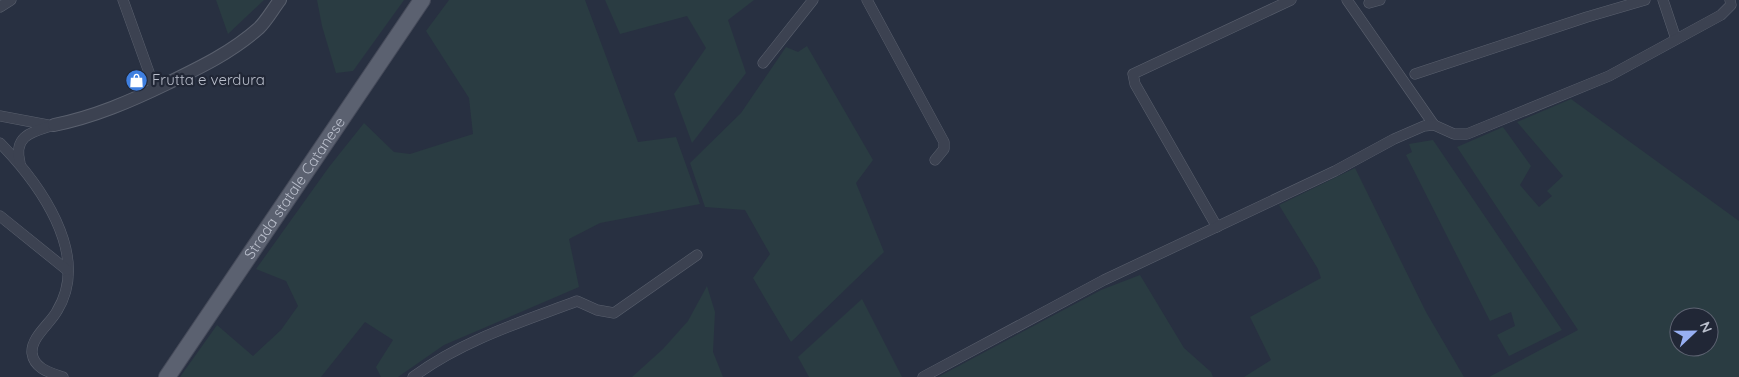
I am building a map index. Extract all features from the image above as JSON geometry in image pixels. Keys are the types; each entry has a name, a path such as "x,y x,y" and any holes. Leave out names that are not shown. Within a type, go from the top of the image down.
{"main road":[{"name":"Strada statale Catanese","path":"167,377 422,0"}],"street":[{"path":"0,7 12,0"},
{"path":"122,0 155,89"},
{"path":"0,142 8,143 23,139 32,132 97,115 155,89 232,50 261,26 280,0"},
{"path":"763,63 813,0"},
{"path":"867,0 944,142 944,149 935,160"},
{"path":"1217,227 1135,84 1133,74 1291,0"},
{"path":"1347,0 1434,125"},
{"path":"1369,3 1380,0"},
{"path":"1415,74 1645,0"},
{"path":"1662,0 1676,39"},
{"path":"923,377 1104,280 1336,171 1394,139 1424,126 1434,125 1454,134 1467,134 1609,76 1721,15 1731,5 1730,0"},
{"path":"0,116 22,122 54,125"},
{"path":"20,164 17,153 25,130 22,122"},
{"path":"0,142 20,164 50,207 58,224 67,270 61,303 37,339 32,353 35,363 43,370 63,377"},
{"path":"0,216 67,270"},
{"path":"412,377 473,342 519,321 577,302 597,310 614,313 697,255"}],"shaded area":[{"path":"216,0 264,0 228,34"},
{"path":"317,0 404,0 353,71 336,73 322,26"},
{"path":"449,0 585,0 638,142 676,137 700,204 600,223 569,239 579,287 444,345 398,377 381,377 376,367 393,340 365,322 321,377 180,377 217,325 253,356 281,330 298,306 286,281 256,269 329,167 364,123 394,152 410,154 473,134 469,98 426,31"},
{"path":"605,0 754,0 728,20 746,73 692,143 674,94 706,48 687,16 620,34"},
{"path":"807,46 873,160 856,183 884,252 791,342 753,278 770,254 745,210 705,207 690,163 741,113 786,47 798,52"},
{"path":"1571,99 1739,221 1739,377 1489,377 1578,330 1457,147 1503,127 1531,166 1520,185 1539,207 1552,196 1547,191 1563,176 1517,122"},
{"path":"1433,140 1562,330 1509,356 1497,335 1515,326 1511,312 1490,321 1406,155 1412,152 1409,144"},
{"path":"1355,168 1426,312 1464,377 1244,377 1271,360 1250,317 1321,278 1318,269 1279,205"},
{"path":"1140,275 1184,348 1211,372 1213,377 938,377 1101,290"},
{"path":"707,286 715,312 713,352 723,377 632,377 663,349 688,321"},
{"path":"862,299 902,377 809,377 798,357"}],"place":[{"name":"Frutta e verdura","path":"136,80"}]}
